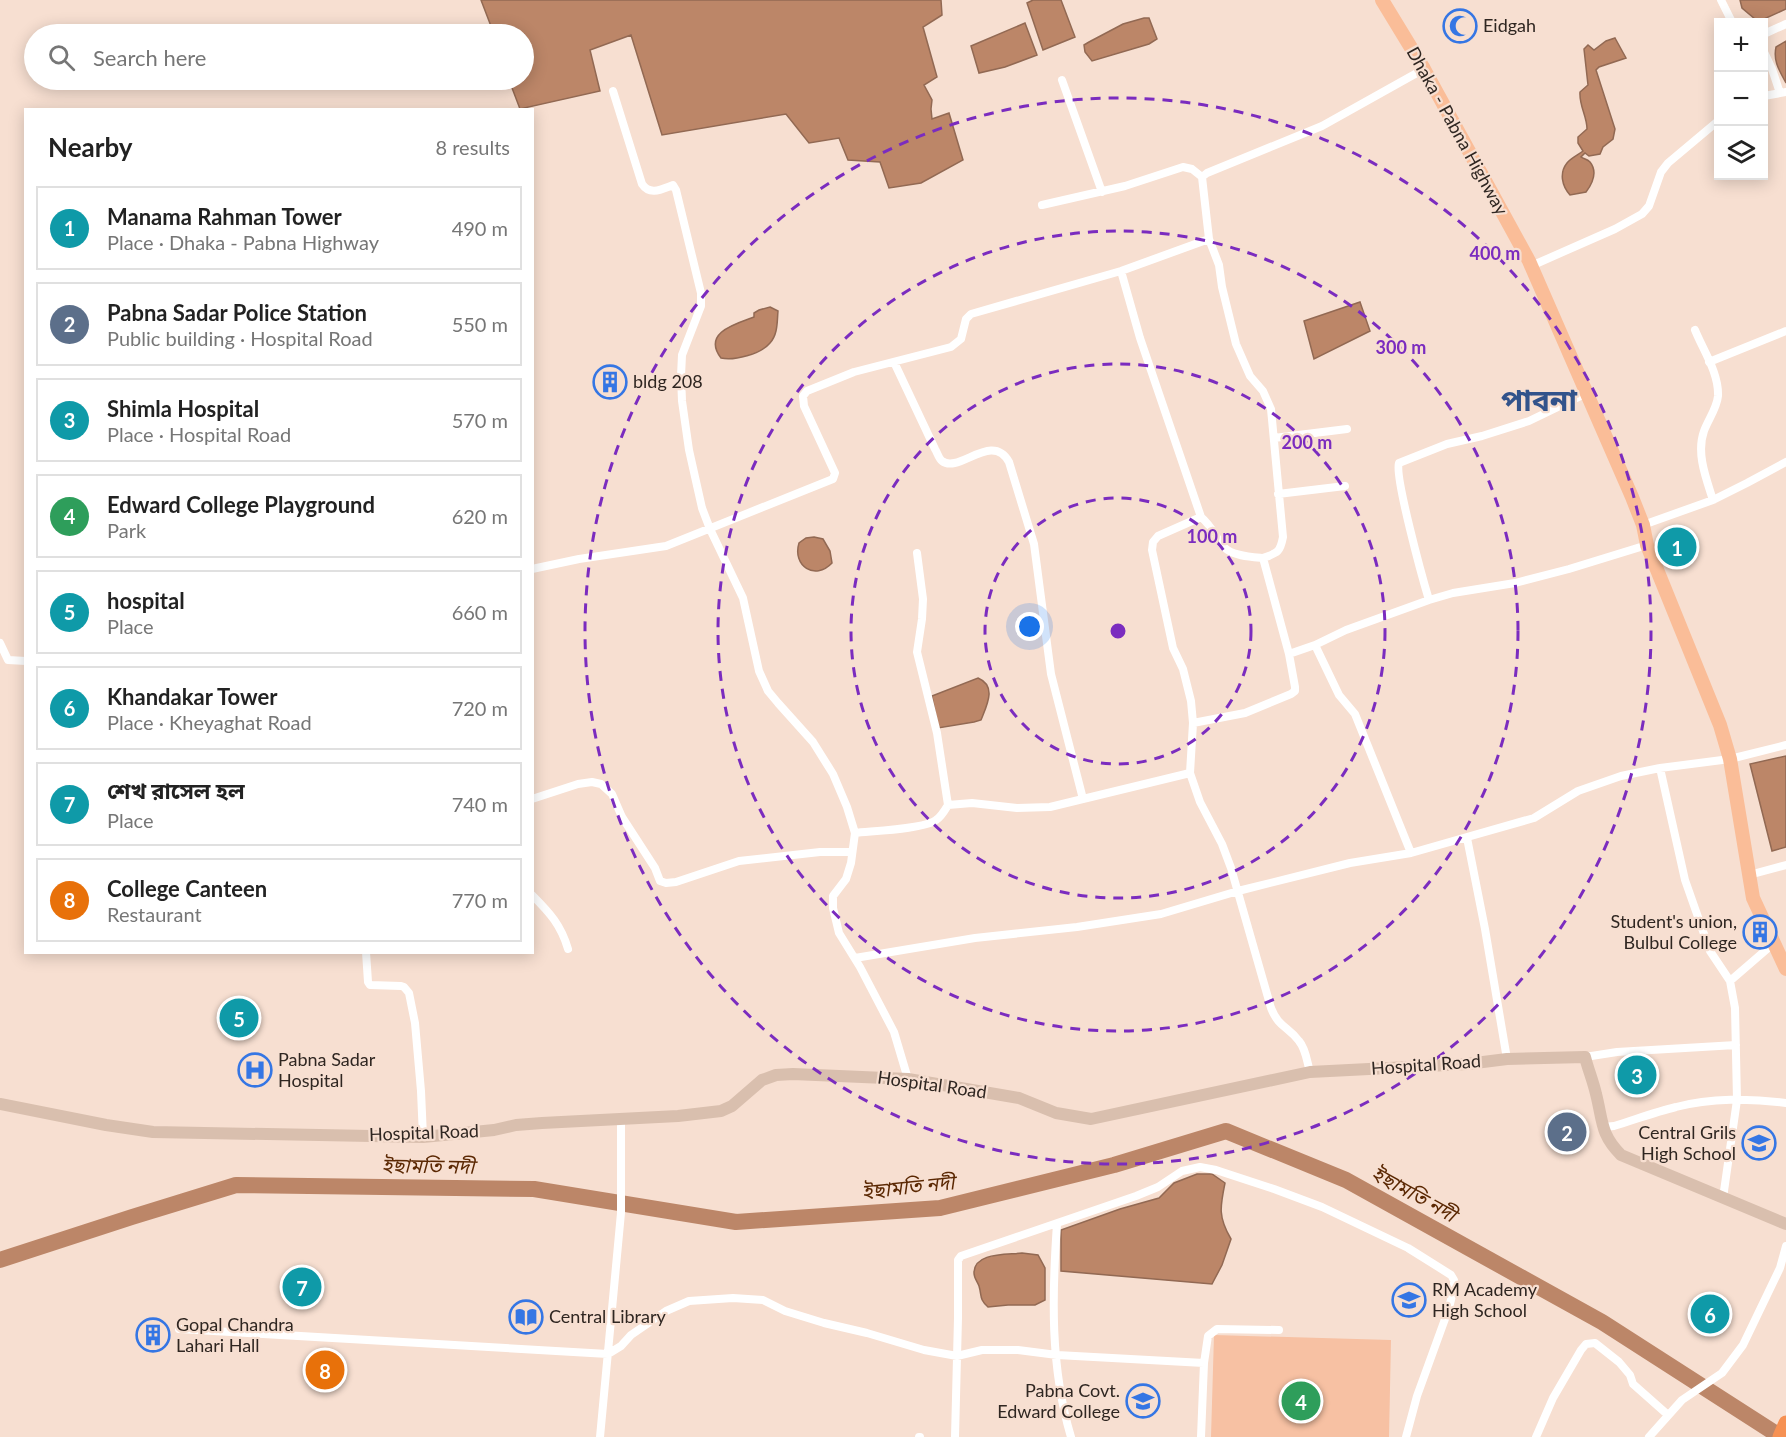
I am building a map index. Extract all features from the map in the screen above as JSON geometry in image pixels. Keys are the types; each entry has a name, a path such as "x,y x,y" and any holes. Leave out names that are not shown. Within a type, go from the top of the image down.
{"highway":[{"path":"1780,1437 1786,1423"}],"main road":[{"name":"Dhaka - Pabna Highway","path":"1383,0 1424,69 1530,266 1643,525 1647,545 1720,725 1730,759 1753,898 1786,969"},
{"name":"Hospital Road","path":"0,1104 153,1132 423,1137 495,1130 516,1125 721,1111 737,1102 762,1080 776,1075 815,1075 908,1079 1019,1098 1056,1113 1091,1119 1310,1072 1467,1064 1507,1059 1585,1057"},
{"path":"1585,1057 1596,1091 1603,1127 1609,1143 1621,1155 1786,1224"}],"street":[{"path":"1721,0 1730,18"},
{"path":"1768,32 1786,24"},
{"path":"1768,60 1783,92 1768,95"},
{"path":"1202,177 1322,126 1424,69"},
{"path":"1062,80 1102,192"},
{"path":"613,91 642,184 646,190 652,191 673,185 676,190 701,293 701,306 682,355 681,376 685,426 702,508 744,598 759,670 768,690 813,742 833,774 847,807 855,832 846,879 833,896 832,908 839,933 855,958 894,1032 908,1079"},
{"path":"1530,266 1615,229 1642,214 1649,206 1661,172 1668,163 1714,125"},
{"path":"1042,206 1102,192 1183,167 1192,169 1202,177 1209,239 1219,265 1236,344 1250,376 1267,398 1270,409 1283,537 1281,547 1277,552 1263,558 1232,552 1225,548 1209,523 1201,517 1140,338 1121,271"},
{"path":"534,569 579,559 666,546 833,479 835,473 804,406 804,394 854,372 958,344 962,339 966,319 971,314 1121,271 1209,239"},
{"path":"1695,330 1715,375 1718,396 1701,447 1703,464 1713,500"},
{"path":"1709,362 1786,331"},
{"path":"894,362 943,462 956,462 990,450 1000,452 1009,462 1034,544 1051,674 1083,799"},
{"path":"1429,600 1402,490 1397,466 1399,463 1448,444 1529,421 1587,393"},
{"path":"1274,438 1347,429"},
{"path":"1643,525 1713,500 1786,462"},
{"path":"1278,494 1345,486"},
{"path":"1201,517 1158,536 1153,542 1152,550 1173,648 1183,669 1191,701 1193,723 1190,773 1200,802 1222,844 1238,891 1271,1008 1279,1024 1294,1035 1303,1046 1310,1072"},
{"path":"1289,654 1346,630 1429,600 1452,593 1515,583 1647,545"},
{"path":"855,832 909,828 933,822 948,805 937,734 917,652 923,600 917,553"},
{"path":"1193,723 1245,712 1295,691 1289,654 1263,558"},
{"path":"0,643 8,660 24,661"},
{"path":"1315,645 1339,695 1355,714 1411,853"},
{"path":"855,958 975,938 1077,927 1161,914 1238,891 1350,863 1411,853 1534,818 1578,791 1621,776 1660,768 1730,759 1786,745"},
{"path":"1660,768 1685,880 1710,951 1730,981 1735,1008 1737,1100 1723,1198"},
{"path":"948,805 972,803 1017,808 1050,807 1190,773"},
{"path":"534,798 578,784 592,782 601,784 612,794 622,817 655,868 660,881 666,883 676,882 739,861 820,852 852,852"},
{"path":"1467,838 1507,1059"},
{"path":"1749,875 1786,865"},
{"path":"534,897 560,927 568,949"},
{"path":"1730,981 1774,944"},
{"path":"366,954 370,985 401,986 409,993 415,1023 423,1137"},
{"path":"1585,1057 1617,1052 1736,1045"},
{"path":"1603,1127 1614,1126 1676,1106 1737,1100 1786,1103"},
{"path":"600,1437 621,1213 621,1119"},
{"path":"955,1437 958,1260 961,1256 1136,1196 1182,1171 1200,1167 1252,1181 1305,1200 1408,1248 1451,1275 1454,1287 1449,1308 1417,1396 1406,1437"},
{"path":"1057,1224 1053,1327 1058,1383 1071,1437"},
{"path":"1648,1437 1682,1400 1722,1373 1743,1345 1780,1268 1786,1246"},
{"path":"179,1329 608,1354 666,1311 689,1301 733,1298 763,1300 785,1311 824,1323 924,1350 957,1356 982,1350 1018,1350 1056,1355 1204,1363"},
{"path":"1201,1437 1204,1363 1208,1336 1217,1329 1280,1329"},
{"path":"1536,1437 1553,1398 1586,1344 1595,1343 1618,1362 1630,1375 1633,1384 1668,1415"}],"shaded area":[{"path":"481,0 941,0 942,15 923,27 937,77 924,85 932,100 932,119 949,113 963,160 921,183 889,188 880,162 848,160 839,138 809,143 786,114 662,135 631,35 590,50 600,91 520,108 513,90 534,90 534,24 490,24"},
{"path":"1033,0 1061,0 1075,37 1043,50 1027,3"},
{"path":"1740,0 1786,0 1786,9 1766,18 1754,18 1742,8"},
{"path":"1149,18 1157,39 1149,44 1092,61 1085,52 1084,45 1089,42 1123,24"},
{"path":"1025,23 1037,55 1005,67 979,73 971,46"},
{"path":"1615,38 1626,58 1596,70 1615,129 1613,139 1603,147 1600,154 1589,156 1585,153 1581,157 1589,161 1592,166 1593,178 1586,192 1570,195 1563,184 1563,171 1569,161 1583,151 1578,143 1578,137 1587,129 1580,97 1580,92 1588,85 1584,49 1588,45 1594,50 1606,41"},
{"path":"1786,41 1786,83 1777,65 1775,52 1776,47"},
{"path":"1360,302 1370,331 1314,359 1304,321"},
{"path":"770,307 778,311 776,332 770,343 747,356 721,358 715,342 718,336 730,326 754,317 754,313"},
{"path":"806,538 823,539 830,551 832,563 819,571 806,568 799,558 799,543"},
{"path":"978,678 984,681 989,691 988,702 981,720 938,728 932,696"},
{"path":"1786,756 1786,847 1772,851 1750,764"},
{"path":"1197,1174 1212,1174 1225,1183 1221,1212 1231,1239 1222,1265 1212,1284 1061,1271 1061,1230 1159,1198 1174,1183"},
{"path":"1022,1253 1038,1255 1045,1268 1045,1300 1035,1305 988,1307 982,1299 974,1273 975,1266 979,1261 992,1256"},
{"path":"1214,1335 1391,1340 1389,1437 1211,1437"}],"waterway":[{"name":"ইছামতি নদী","path":"0,1260 236,1185 534,1189 736,1222 940,1208 1114,1165 1226,1131 1346,1180 1602,1322 1781,1437"}],"place":[{"name":"Eidgah","path":"1460,26"},
{"name":"bldg 208","path":"610,382"},
{"name":"Manama Rahman Tower","path":"1677,547"},
{"name":"Student's union, Bulbul College","path":"1760,932"},
{"name":"hospital","path":"239,1018"},
{"name":"Pabna Sadar Hospital","path":"255,1070"},
{"name":"Shimla Hospital","path":"1637,1075"},
{"name":"Pabna Sadar Police Station","path":"1567,1132"},
{"name":"Central Grils High School","path":"1759,1143"},
{"name":"শেখ রাসেল হল","path":"302,1287"},
{"name":"RM Academy High School","path":"1409,1300"},
{"name":"Khandakar Tower","path":"1710,1314"},
{"name":"Central Library","path":"526,1317"},
{"name":"Gopal Chandra Lahari Hall","path":"153,1335"},
{"name":"College Canteen","path":"325,1370"},
{"name":"Pabna Covt. Edward College","path":"1143,1401"},
{"name":"Edward College Playground","path":"1301,1401"}],"district":[{"name":"পাবনা","path":"1539,401"}]}
